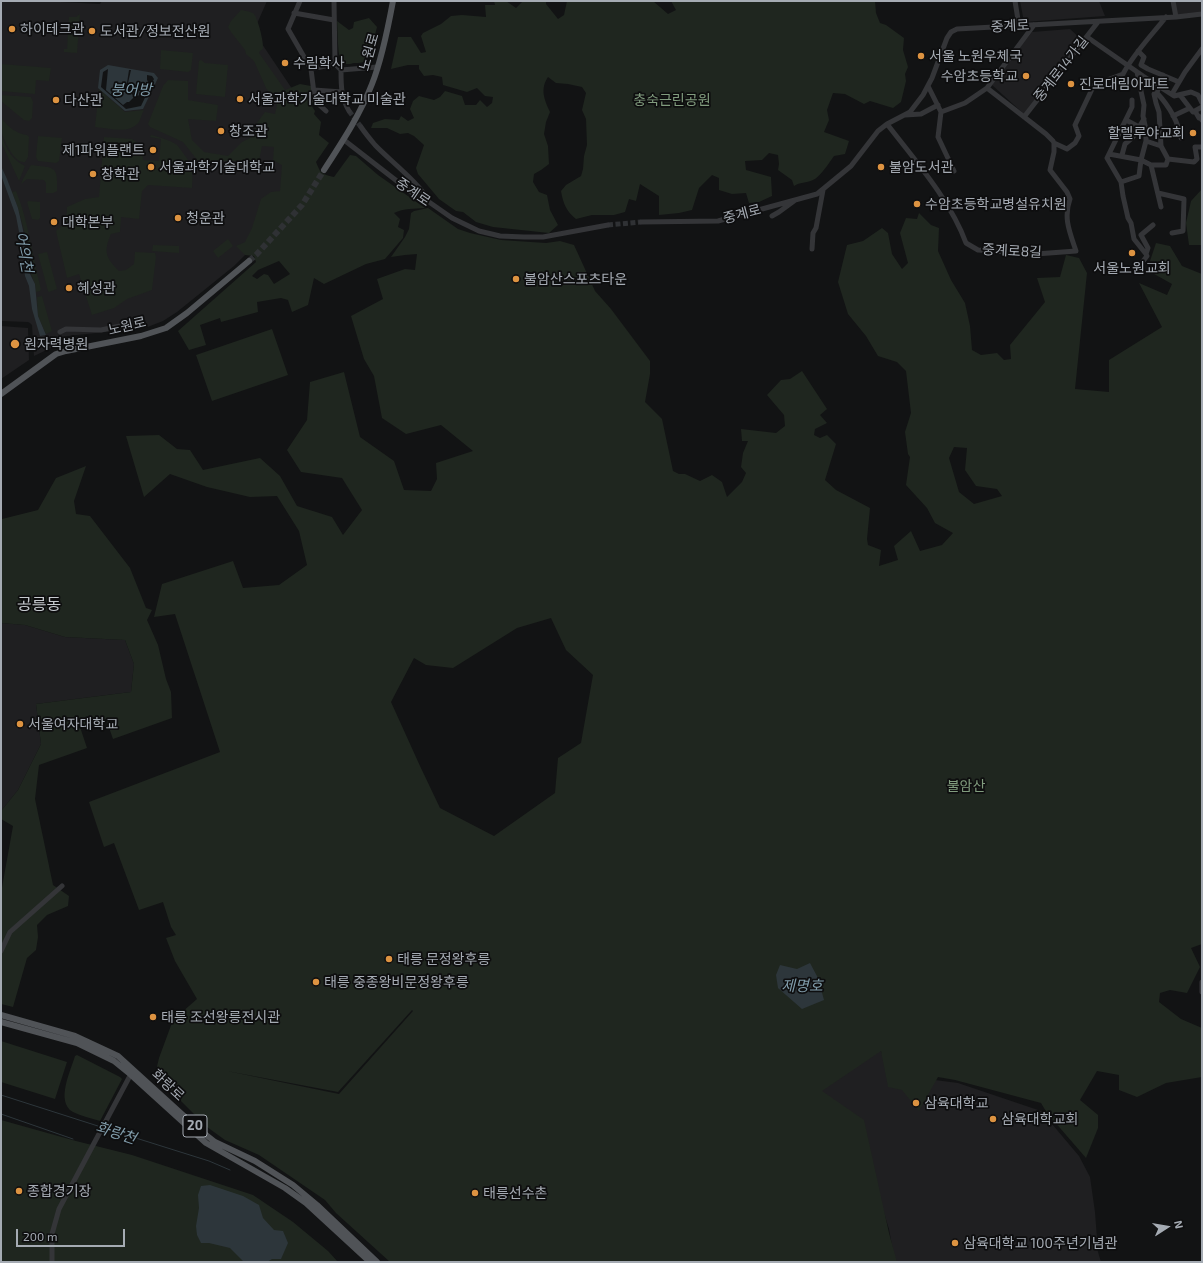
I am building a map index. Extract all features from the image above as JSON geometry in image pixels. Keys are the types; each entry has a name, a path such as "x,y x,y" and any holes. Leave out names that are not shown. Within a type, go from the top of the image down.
{"main road":[{"name":"노원로","path":"324,170 357,118 372,83 387,33 393,1"},
{"name":"노원로","path":"1,394 56,354 141,336 166,328 177,322 249,261"},
{"name":"화랑로","path":"1,1015 74,1036 118,1056 132,1072 206,1143 259,1172 306,1203 370,1262"},
{"name":"화랑로","path":"1,1022 76,1043 114,1061 132,1072 215,1142 254,1161 293,1185 317,1205 377,1262"}],"street":[{"path":"300,1 288,29 311,69 315,101 326,111"},
{"path":"334,1 335,64 341,70 342,92 349,111"},
{"path":"1015,1 1020,26"},
{"path":"1173,1 1176,17"},
{"path":"294,13 334,20"},
{"name":"중계로","path":"641,222 718,221 817,194 851,166 878,131 887,124 910,112 928,86 951,32 957,29 1098,22 1202,14"},
{"path":"987,88 1048,135 1054,143 1067,149 1075,143 1079,136 1075,124 1094,85 1124,74 1138,51 1166,17"},
{"name":"중계로14가길","path":"1024,117 1098,22"},
{"path":"941,112 965,103 987,88 1034,25"},
{"path":"1087,37 1136,72 1173,95 1191,92 1198,95 1202,103"},
{"path":"1166,102 1173,95 1179,82 1202,49"},
{"path":"1138,51 1144,57 1141,65 1179,82"},
{"path":"311,69 335,64"},
{"path":"341,70 377,67"},
{"path":"1121,182 1139,176 1146,141 1144,105 1136,72"},
{"path":"1109,154 1141,160 1151,165 1166,165 1168,159 1161,146 1159,112 1154,94 1163,75"},
{"path":"928,86 941,112 938,137 954,171"},
{"path":"1158,86 1157,93 1166,102 1176,119 1181,138"},
{"path":"314,90 342,92"},
{"path":"1180,95 1202,120"},
{"path":"1132,100 1132,107 1107,158 1121,182 1134,239 1146,254"},
{"name":"중계로","path":"905,115 921,114 938,105"},
{"path":"1173,116 1202,107"},
{"path":"1122,156 1125,144 1133,138 1144,119"},
{"path":"1126,120 1139,127"},
{"name":"중계로8길","path":"887,124 942,197 961,230 966,243 978,250 1036,254 1076,251 1067,222 1067,207 1070,199 1067,192 1050,170 1054,152 1054,143"},
{"path":"361,127 374,144 418,187 429,202"},
{"name":"중계로","path":"344,140 402,186 452,218 479,231 500,236 543,237 608,225"},
{"path":"1146,141 1161,146"},
{"path":"1168,159 1194,162 1197,159 1195,147 1202,147"},
{"path":"1151,165 1161,207"},
{"path":"812,249 813,233 816,228 823,190"},
{"path":"1158,193 1184,199 1183,231 1172,233"},
{"path":"772,216 794,200"},
{"path":"1137,269 1147,256 1146,254 1148,248 1141,235 1153,225"},
{"path":"60,332 66,328 101,330 120,326"},
{"path":"1,951 10,932 62,886"},
{"path":"1202,982 1202,992"},
{"path":"52,1262 52,1234 59,1209 132,1072"}],"shaded area":[{"name":"서울과학기술대학교","path":"1,1 41,1 100,4 102,1 267,1 256,26 262,44 305,108 308,132 259,241 234,266 177,312 163,321 145,328 67,336 61,338 55,346 34,356 32,325 28,322 1,321"},
{"path":"1020,1 1099,1 1105,16 1024,22"},
{"path":"1175,1 1202,1 1202,13 1177,16"},
{"name":"수암초등학교","path":"1070,29 1083,41 1024,114 992,85 1032,32"},
{"name":"원자력병원","path":"1,326 28,328 29,360 1,379"},
{"name":"서울여자대학교","path":"1,623 25,625 65,637 125,640 134,664 131,692 36,704 41,744 18,790 1,811"},
{"name":"삼육대학교","path":"818,954 896,1075 958,1083 1041,1111 1079,1156 1090,1177 1095,1212 1098,1252 1101,1262 895,1262 889,1229 870,1169 754,1035 769,962"}],"green space":[{"name":"충숙근린공원","path":"494,1 506,1 516,8 523,1 546,1 546,4 558,19 564,15 567,1 653,1 668,14 676,10 671,1 875,1 876,13 880,23 886,25 904,38 903,50 908,67 905,74 906,81 901,102 893,108 870,101 864,104 845,94 833,93 827,110 829,120 824,132 849,141 845,154 834,156 821,173 813,180 794,186 792,180 778,170 778,155 769,153 762,160 745,161 746,170 771,177 772,196 759,202 749,203 746,193 732,194 719,190 719,178 712,175 699,188 692,210 659,215 659,196 640,184 636,201 629,199 625,212 614,215 592,215 576,219 566,206 561,191 566,185 581,176 583,169 587,145 586,119 582,110 586,93 582,87 556,83 548,77 544,86 544,94 550,112 546,122 544,134 548,146 549,164 534,174 533,182 539,192 547,195 550,210 558,225 549,233 493,227 476,222 463,212 456,211 439,199 418,174 416,168 424,145 414,136 408,133 400,134 387,128 371,128 373,123 385,119 399,120 401,116 408,121 414,118 410,109 413,101 419,96 434,100 440,97 445,91 462,96 465,105 476,105 480,100 487,107 492,103 493,97 485,96 477,88 467,92 443,85 442,77 433,75 424,76 419,69 419,65 408,65 391,69 398,37 411,37 421,53 426,52 421,36 423,33 441,24 451,16 462,15 486,17 485,5 495,5"},
{"path":"241,10 254,14 259,25 263,41 263,49 259,53 285,90 300,84 311,86 313,103 311,105 315,111 314,114 321,122 319,135 329,143 316,162 322,173 334,177 350,155 356,156 378,175 425,208 405,209 394,213 400,219 398,227 404,230 403,238 385,259 366,264 324,284 314,278 308,305 292,312 288,300 281,298 257,302 258,312 221,322 220,318 200,325 206,345 189,350 178,331 256,262 254,256 245,255 236,246 245,242 252,228 261,199 271,192 280,191 282,165 273,160 274,147 262,146 259,161 198,161 183,142 150,127 148,124 163,86 168,80 188,81 188,100 218,105 216,121 188,119 192,140 204,152 228,156 242,142 252,137 256,124 265,112 275,114 277,105 266,88 254,61 246,54 245,50 228,27 231,21","holes":["279,261 290,274 274,284 268,275 264,274 257,279 252,276 258,270"]},
{"path":"80,14 77,53 64,52 64,49 67,49 69,17 76,17"},
{"path":"369,18 377,27 369,58 360,63 343,63 339,55 337,21 349,30 353,28 354,22"},
{"path":"161,50 193,53 191,70 188,72 160,69"},
{"path":"201,60 205,63 228,65 225,97 196,94 199,61"},
{"path":"1,64 51,68 49,81 36,80 35,94 1,91"},
{"path":"99,89 125,112 144,110 139,122 135,126 124,130 95,127"},
{"path":"1,95 31,97 33,102 32,118 29,121 24,120 1,101"},
{"path":"1,118 12,129 29,137 28,157 25,162 21,162 17,159 7,145 1,131"},
{"path":"1,134 10,153 16,160 25,166 19,181 1,142"},
{"path":"151,135 177,145 191,165 192,188 148,185 142,191 139,219 121,217 120,232 111,234 107,246 107,254 111,262 119,271 126,270 134,264 135,252 155,253 156,257 152,290 127,299 114,308 92,315 79,274 67,278 56,231 66,222 67,207 85,199 99,197 104,137 132,139 141,145 143,160 159,161 161,139 150,137"},
{"path":"38,136 62,138 59,161 56,163 38,161 36,157"},
{"path":"31,165 50,168 56,172 57,191 53,193 46,193 46,183 44,180 27,179 21,184"},
{"path":"1202,189 1202,245 1189,245 1186,223 1191,201"},
{"path":"16,191 24,215 41,289 40,291 36,292 26,254 24,230 12,192"},
{"path":"27,202 40,202 40,218 38,220 32,219"},
{"name":"불암산","path":"428,208 458,229 501,240 546,243 560,241 574,245 595,291 611,309 650,361 650,374 645,402 662,419 673,471 679,474 685,474 700,481 712,475 722,482 727,497 742,482 746,473 741,467 743,453 748,441 742,441 741,429 776,433 785,426 784,415 767,395 781,380 790,379 802,371 827,409 820,415 827,423 815,429 814,435 820,438 827,435 836,444 825,480 836,490 870,508 867,539 868,545 881,550 879,566 898,560 894,546 911,531 920,551 942,545 953,533 935,523 927,508 906,485 910,457 908,454 905,432 911,413 906,371 897,362 878,356 866,336 848,314 838,282 847,245 863,241 882,228 888,233 892,254 902,269 908,263 900,233 906,218 917,219 919,213 931,225 939,228 938,251 951,280 965,303 970,326 972,350 981,355 997,353 1004,360 1011,359 1010,345 1045,302 1037,278 1060,277 1066,255 1079,258 1087,273 1075,389 1109,392 1109,360 1162,327 1139,283 1167,295 1172,284 1147,270 1156,243 1170,246 1182,266 1202,274 1202,944 1191,948 1200,967 1187,993 1170,990 1160,993 1159,1002 1181,1019 1202,1028 1202,1077 1166,1083 1137,1097 1119,1090 1119,1075 1097,1071 1080,1100 1098,1115 1098,1128 1086,1158 1047,1113 1041,1103 955,1080 938,1077 919,1111 902,1090 888,1087 881,1051 822,1091 864,1120 889,1233 897,1262 390,1262 336,1213 325,1200 259,1155 225,1140 207,1127 155,1075 159,1058 173,1020 197,999 175,961 166,938 176,935 171,927 163,902 139,910 114,843 104,847 89,802 220,752 175,614 154,617 162,584 233,561 243,588 279,585 307,565 299,531 277,496 250,497 207,487 170,474 144,497 126,436 159,435 177,449 190,450 203,470 260,458 280,476 297,506 332,517 343,535 362,510 342,478 301,472 287,450 307,420 310,382 344,372 360,437 394,461 404,490 431,491 437,479 436,463 473,451 441,425 406,434 382,418 374,376 364,359 351,316 383,299 377,279 405,269 415,270 417,254 391,257 409,229 411,213","holes":["954,447 967,448 965,470 976,486 997,489 1002,496 974,504 959,492 949,458","551,618 566,650 593,675 581,743 558,758 555,793 494,836 440,808 391,702 414,658 426,665 453,668 517,628","412,1010 413,1011 339,1094 227,1071 338,1092"]},
{"path":"228,239 233,246 218,258 213,251"},
{"path":"153,245 179,246 179,253 152,251"},
{"path":"47,252 57,289 49,292 38,254"},
{"path":"42,296 52,331 46,334 38,316 37,297"},
{"path":"272,329 288,375 212,401 196,355"},
{"path":"86,466 74,501 76,514 90,516 130,568 146,608 152,610 147,620 158,645 166,679 171,692 172,718 113,739 106,719 80,727 87,748 39,765 35,799 53,885 69,896 68,906 47,915 37,925 38,937 36,950 27,958 13,1007 1,1004 1,893 13,826 1,819 1,811 18,790 41,744 36,704 131,692 134,664 125,640 65,637 25,625 1,623 1,516 2,519 38,510 56,478"},
{"path":"1,1041 67,1062 55,1099 1,1082"},
{"path":"77,1055 122,1079 100,1121 73,1112 65,1101 68,1077 75,1056"},
{"path":"1,1120 132,1155 253,1195 293,1222 328,1251 338,1262 1,1262"}],"water":[{"name":"붕어방","path":"108,65 154,73 158,78 143,109 125,111 98,88 100,70"},
{"name":"어의천","path":"1,166 18,208 30,274 35,284 38,316 46,335 40,336 32,309 29,286 25,276 16,216 1,175"},
{"name":"제명호","path":"810,963 818,978 824,1000 802,1009 778,988 776,975 780,965 797,969"},
{"path":"210,1185 243,1196 259,1205 263,1218 274,1230 283,1231 288,1243 281,1259 272,1259 267,1262 244,1262 230,1248 209,1243 201,1243 197,1235 196,1226 199,1208 198,1195 201,1186"}],"pier":[{"path":"108,69 106,90 114,97 124,90 124,85 127,83 129,70 131,70 128,83 132,87 130,90 136,96 145,94 149,83 147,80 147,75 152,76 154,79 141,106 126,109 101,87 103,72","holes":["125,90 129,90 134,97 123,105 115,98"]}],"waterway":[{"name":"화랑천","path":"1,1095 101,1127"},
{"path":"1,1114 73,1139"},
{"name":"화랑천","path":"104,1128 209,1161 230,1170"}],"tunnel":[{"path":"349,111 361,127"},
{"path":"249,261 302,205 324,170"},
{"path":"608,225 641,222"}],"place":[{"name":"하이테크관","path":"12,29"},
{"name":"도서관/정보전산원","path":"92,31"},
{"name":"서울 노원우체국","path":"921,56"},
{"name":"수림학사","path":"285,63"},
{"name":"수암초등학교","path":"1026,76"},
{"name":"진로대림아파트","path":"1071,84"},
{"name":"서울과학기술대학교 미술관","path":"240,99"},
{"name":"다산관","path":"56,100"},
{"name":"창조관","path":"221,131"},
{"name":"할렐루야교회","path":"1193,133"},
{"name":"제1파워플랜트","path":"153,150"},
{"name":"서울과학기술대학교","path":"151,167"},
{"name":"불암도서관","path":"881,167"},
{"name":"창학관","path":"93,174"},
{"name":"수암초등학교병설유치원","path":"917,204"},
{"name":"청운관","path":"178,218"},
{"name":"대학본부","path":"54,222"},
{"name":"서울노원교회","path":"1132,253"},
{"name":"불암산스포츠타운","path":"516,279"},
{"name":"혜성관","path":"69,288"},
{"name":"원자력병원","path":"15,344"},
{"name":"서울여자대학교","path":"20,724"},
{"name":"태릉 문정왕후릉","path":"389,959"},
{"name":"태릉 중종왕비문정왕후릉","path":"316,982"},
{"name":"태릉 조선왕릉전시관","path":"153,1017"},
{"name":"삼육대학교","path":"916,1103"},
{"name":"삼육대학교회","path":"993,1119"},
{"name":"종합경기장","path":"19,1191"},
{"name":"태릉선수촌","path":"475,1193"},
{"name":"삼육대학교 100주년기념관","path":"955,1243"}],"district":[{"name":"공릉동","path":"39,605"}]}
